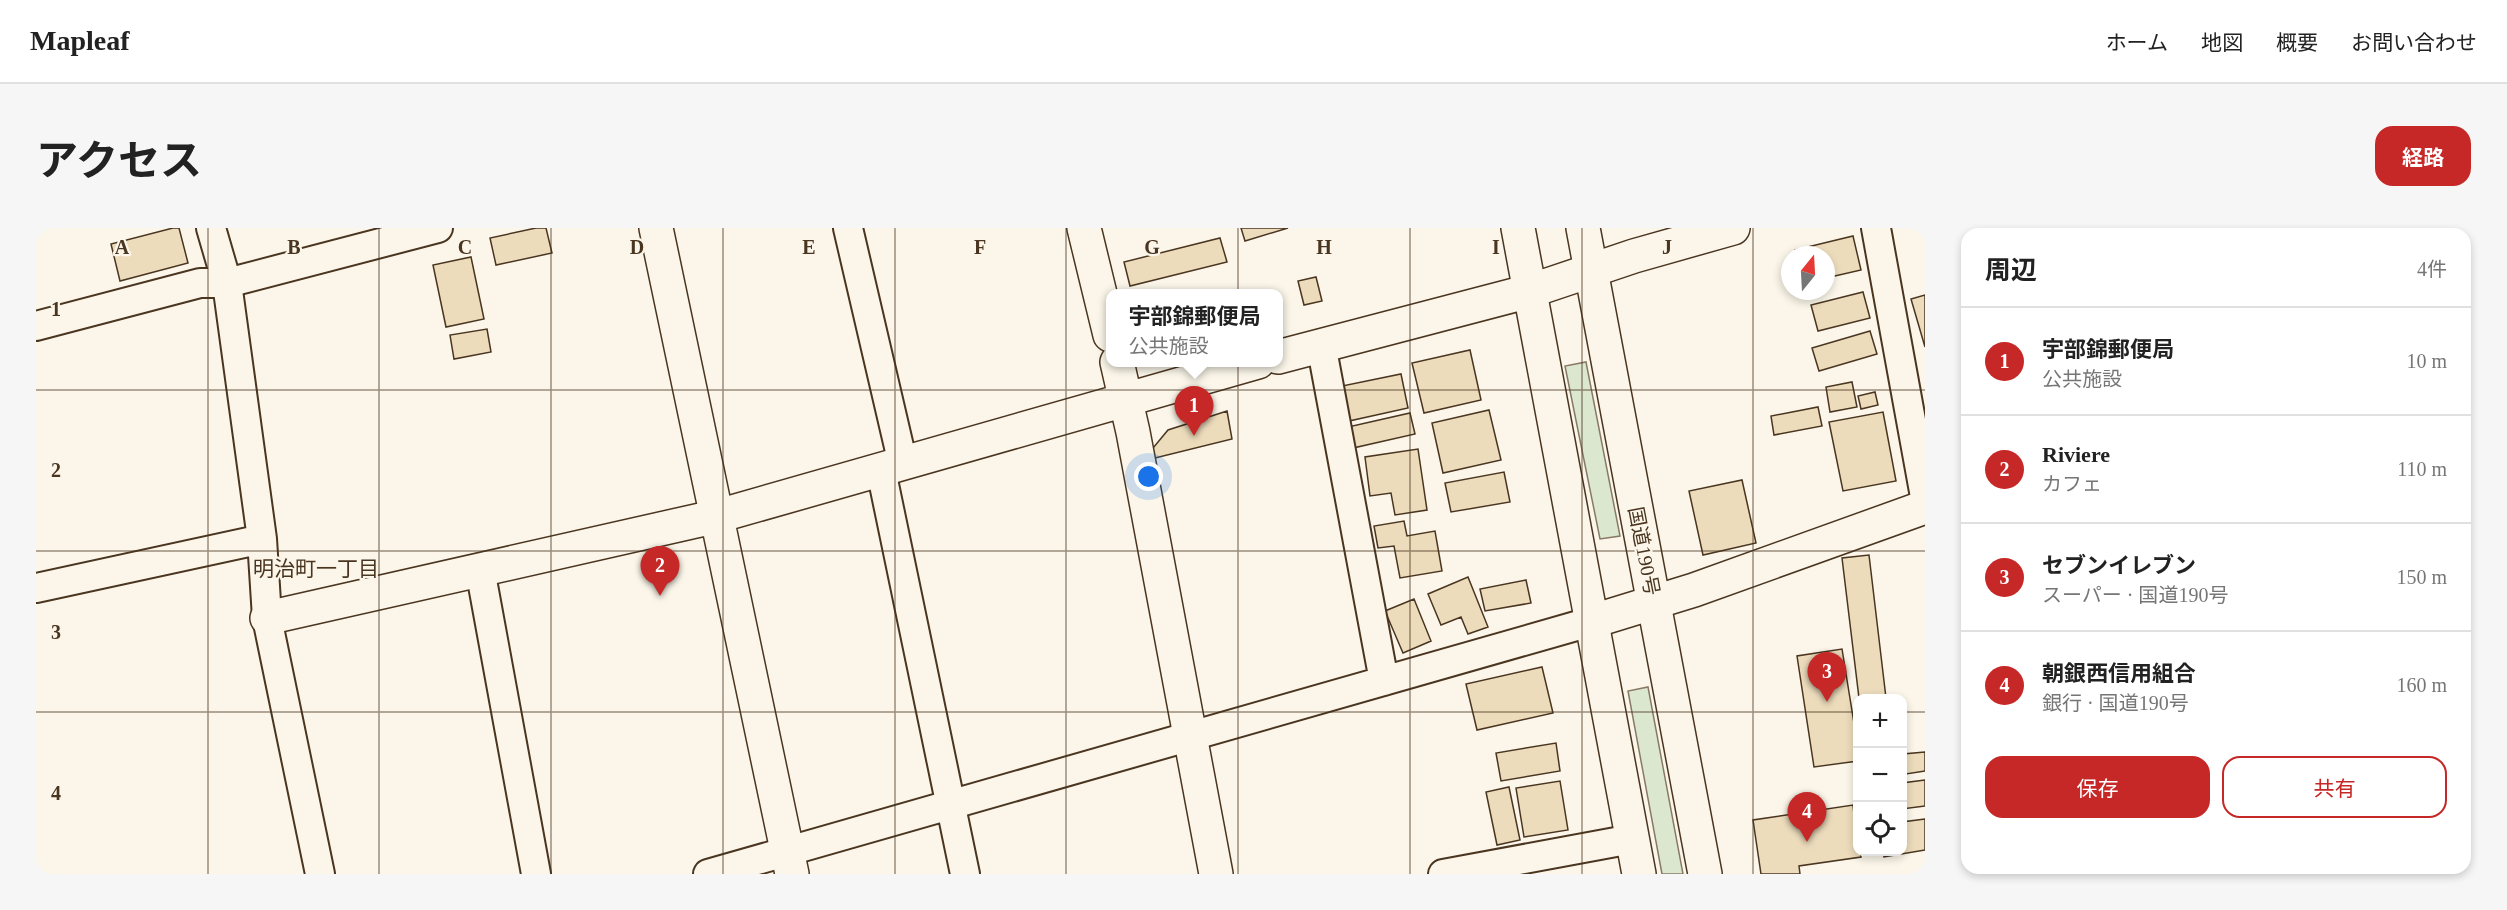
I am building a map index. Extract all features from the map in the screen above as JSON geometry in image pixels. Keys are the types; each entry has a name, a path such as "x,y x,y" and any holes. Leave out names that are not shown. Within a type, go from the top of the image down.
{"main road":[{"path":"656,228 790,863"},
{"path":"1084,228 1106,319"},
{"path":"1518,228 1639,874"},
{"name":"国道190号","path":"1583,228 1705,874"},
{"path":"1283,355 1530,291 1634,256 1733,228"},
{"path":"1118,367 1216,874"},
{"path":"267,618 718,516 1244,367"},
{"path":"1590,622 1694,590 1925,507"}],"street":[{"path":"211,228 227,283 262,539 267,618 320,874"},
{"path":"36,326 200,283 227,283 438,228"},
{"path":"848,228 965,874"},
{"path":"1876,228 1925,497"},
{"path":"1321,344 1384,681"},
{"path":"36,588 262,539"},
{"path":"480,569 536,874"},
{"path":"708,874 790,863 951,806 1189,735 1590,622"},
{"path":"1443,874 1632,839"}],"green space":[{"path":"1586,362 1620,536 1600,539 1565,366"},
{"path":"1648,687 1683,874 1662,874 1628,691"}],"building":[{"path":"179,228 188,263 120,281 111,244"},
{"path":"546,228 552,253 496,265 490,238"},
{"path":"1241,228 1288,228 1245,241"},
{"path":"1853,236 1861,270 1835,276 1835,246 1812,246"},
{"path":"1220,238 1227,262 1130,286 1124,262"},
{"path":"471,257 484,319 446,327 433,265"},
{"path":"1316,277 1322,301 1304,305 1298,281"},
{"path":"1863,292 1870,318 1818,331 1811,305"},
{"path":"1925,295 1925,347 1911,299"},
{"path":"487,329 491,352 454,359 450,335"},
{"path":"1870,331 1877,354 1819,371 1812,348"},
{"path":"1470,350 1481,400 1424,413 1412,363"},
{"path":"1401,374 1408,408 1349,421 1342,386"},
{"path":"1852,382 1857,407 1830,412 1826,387"},
{"path":"1875,392 1878,405 1861,409 1858,396"},
{"path":"1818,407 1822,426 1774,435 1771,416"},
{"path":"1489,410 1501,460 1443,473 1432,423"},
{"path":"1227,411 1232,439 1151,459 1153,448 1168,430"},
{"path":"1883,412 1896,481 1843,491 1829,422"},
{"path":"1410,413 1415,434 1353,448 1348,427"},
{"path":"1418,449 1427,510 1395,515 1391,493 1370,496 1365,457"},
{"path":"1504,472 1510,502 1451,512 1445,483"},
{"path":"1742,480 1756,543 1703,555 1689,491"},
{"path":"1404,521 1407,536 1435,531 1442,571 1400,578 1394,546 1378,548 1374,526"},
{"path":"1869,555 1886,694 1859,694 1842,558"},
{"path":"1468,577 1488,627 1468,634 1461,617 1441,625 1428,594"},
{"path":"1526,580 1531,603 1485,611 1480,589"},
{"path":"1414,599 1431,641 1403,653 1385,611"},
{"path":"1842,649 1853,717 1853,762 1814,767 1797,656"},
{"path":"1542,667 1553,713 1477,730 1466,684"},
{"path":"1556,743 1560,771 1501,781 1496,753"},
{"path":"1925,752 1925,771 1907,774 1907,754"},
{"path":"1925,780 1925,806 1907,808 1907,782"},
{"path":"1560,781 1568,830 1524,837 1516,788"},
{"path":"1509,787 1520,840 1497,845 1486,792"},
{"path":"1853,805 1853,856 1861,857 1799,866 1800,874 1761,874 1753,820"},
{"path":"1925,819 1925,850 1907,853 1907,821"}],"place":[{"name":"宇部錦郵便局","path":"1194,436"},
{"name":"Riviere","path":"660,596"},
{"name":"セブンイレブン","path":"1827,702"},
{"name":"朝銀西信用組合","path":"1807,842"}],"district":[{"name":"明治町一丁目","path":"316,569"}]}
